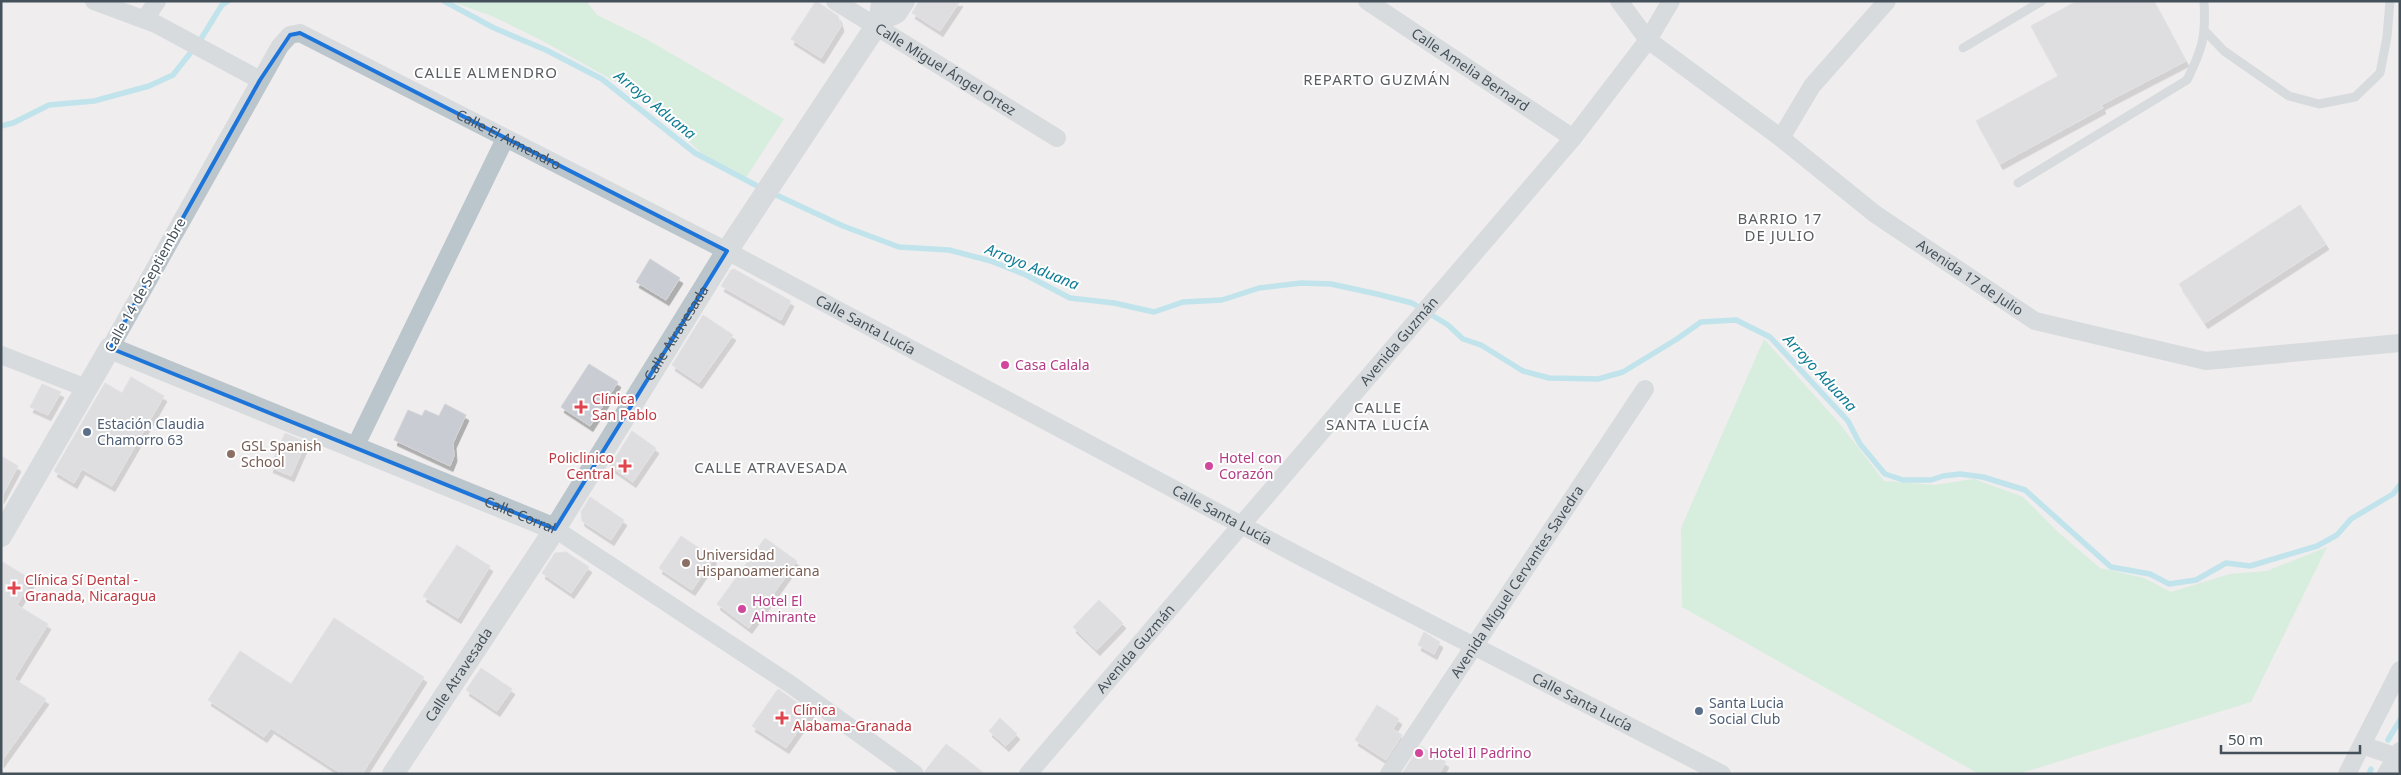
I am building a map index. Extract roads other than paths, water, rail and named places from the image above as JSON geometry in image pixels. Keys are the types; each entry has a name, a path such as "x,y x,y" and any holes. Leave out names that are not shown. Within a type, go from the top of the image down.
{"street":[{"path":"94,1 150,22 260,80"},
{"path":"150,22 157,1"},
{"name":"Calle Miguel Ángel Ortez","path":"835,1 879,16 1057,138"},
{"name":"Calle Atravesada","path":"393,774 555,529 727,252 879,16 896,13 904,1"},
{"name":"Calle Amelia Bernard","path":"1368,1 1572,138"},
{"name":"Avenida 17 de Julio","path":"1618,1 1648,40 1781,138 1875,214 2035,321 2206,361 2400,343"},
{"name":"Avenida Guzmán","path":"1028,774 1572,138 1648,40 1671,1"},
{"path":"1781,138 1812,86 1886,1"},
{"name":"Calle El Almendro","path":"290,36 300,33 727,252"},
{"name":"Calle 14 de Septiembre","path":"1,536 110,348 260,80 280,46 290,36"},
{"path":"354,449 505,139"},
{"name":"Calle Santa Lucía","path":"727,252 1242,524 1722,774"},
{"name":"Calle Corral","path":"110,348 354,449 555,529 790,684 915,774"},
{"path":"1,355 86,388"},
{"name":"Avenida Miguel Cervantes Savedra","path":"1389,774 1645,389"},
{"path":"2347,774 2400,670"},
{"path":"2362,745 2398,755 2386,774"}],"lane":[{"path":"1963,48 2042,1"},
{"path":"2018,183 2187,80 2197,60 2206,32 2204,1"},
{"path":"2206,32 2224,51 2289,96 2320,104 2355,97 2380,72 2390,1"}],"waterway":[{"name":"Arroyo Aduana","path":"1,126 13,123 49,105 94,101 149,86 173,75 199,42 222,5 228,1"},
{"name":"Arroyo Aduana","path":"444,1 494,28 546,50 602,79 695,153 761,188"},
{"name":"Arroyo Aduana","path":"772,193 843,226 899,247 949,250 991,261 1026,275 1070,298 1114,303 1154,312 1183,302 1222,300 1259,288 1301,283 1331,284 1377,294 1412,303 1448,325 1463,339 1481,345 1523,371 1549,378 1598,379 1623,372 1701,322 1736,320 1770,337 1848,421 1860,444 1885,474 1903,480 1931,480 1960,474 1983,477 2025,490 2111,567 2150,574 2169,584 2196,580 2226,563 2250,566 2317,546 2337,535 2351,519 2393,494 2400,485"},
{"path":"2388,740 2400,720"},
{"path":"2369,774 2371,769"}],"place":[{"name":"Casa Calala","path":"1005,365"},
{"name":"Clínica San Pablo","path":"581,407"},
{"name":"Estación Claudia Chamorro 63","path":"87,432"},
{"name":"GSL Spanish School","path":"231,454"},
{"name":"Policlinico Central","path":"625,466"},
{"name":"Hotel con Corazón","path":"1209,466"},
{"name":"Universidad Hispanoamericana","path":"686,563"},
{"name":"Clínica Sí Dental - Granada, Nicaragua","path":"14,588"},
{"name":"Hotel El Almirante","path":"742,609"},
{"name":"Santa Lucia Social Club","path":"1699,711"},
{"name":"Clínica Alabama-Granada","path":"782,718"},
{"name":"Hotel Il Padrino","path":"1419,753"}],"district":[{"name":"CALLE ALMENDRO","path":"486,73"},
{"name":"REPARTO GUZMÁN","path":"1377,80"},
{"name":"BARRIO 17 DE JULIO","path":"1780,228"},
{"name":"CALLE SANTA LUCÍA","path":"1378,416"},
{"name":"CALLE ATRAVESADA","path":"771,468"}]}
